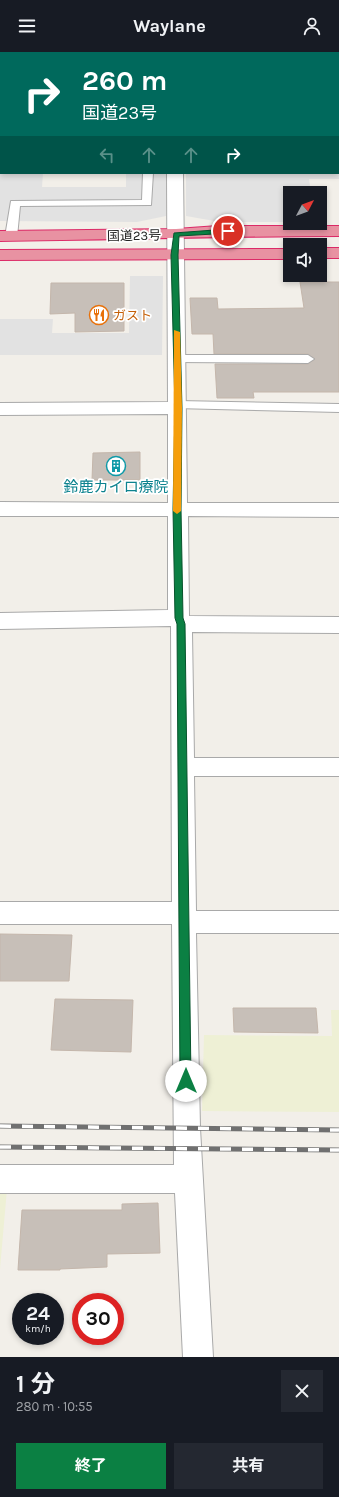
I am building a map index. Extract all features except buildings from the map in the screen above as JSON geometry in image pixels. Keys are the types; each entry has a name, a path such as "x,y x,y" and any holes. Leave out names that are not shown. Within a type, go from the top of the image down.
{"highway":[{"name":"国道23号","path":"6,236 176,234 218,231 339,231"},
{"path":"327,253 339,253"},
{"name":"国道23号","path":"0,255 283,254"}],"street":[{"path":"174,174 178,407 177,509 183,767 183,917 188,1179 198,1357"},
{"path":"0,409 178,407"},
{"path":"0,509 339,510"},
{"path":"0,621 180,622 339,626"},
{"path":"183,767 339,767"},
{"path":"0,913 339,922"},
{"path":"0,1179 188,1179"}],"lane":[{"path":"6,236 15,203 147,203 148,174"},
{"path":"177,359 308,359"},
{"path":"178,407 339,408"}],"green space":[{"path":"331,1010 339,1010 339,1112 202,1111 204,1035 332,1036"},
{"path":"0,1188 7,1189 0,1269"}],"shaded area":[{"path":"0,174 43,174 42,187 126,187 126,174 166,174 166,216 137,222 0,221"},
{"path":"186,174 339,174 339,179 309,179 310,186 283,186 283,222 220,222 186,216"},
{"path":"130,276 163,276 162,355 0,355 0,319 53,319 52,333 129,333"}],"railway":[{"path":"0,1126 339,1130"},
{"path":"0,1147 339,1150"}],"slow traffic":[{"path":"176,332 178,408 177,511"}],"place":[{"name":"ガスト","path":"99,315"},
{"name":"鈴鹿カイロ療院","path":"116,466"}],"route":[{"path":"186,1081 181,624 179,618 177,509 178,408 175,255 176,234 228,231"}]}
